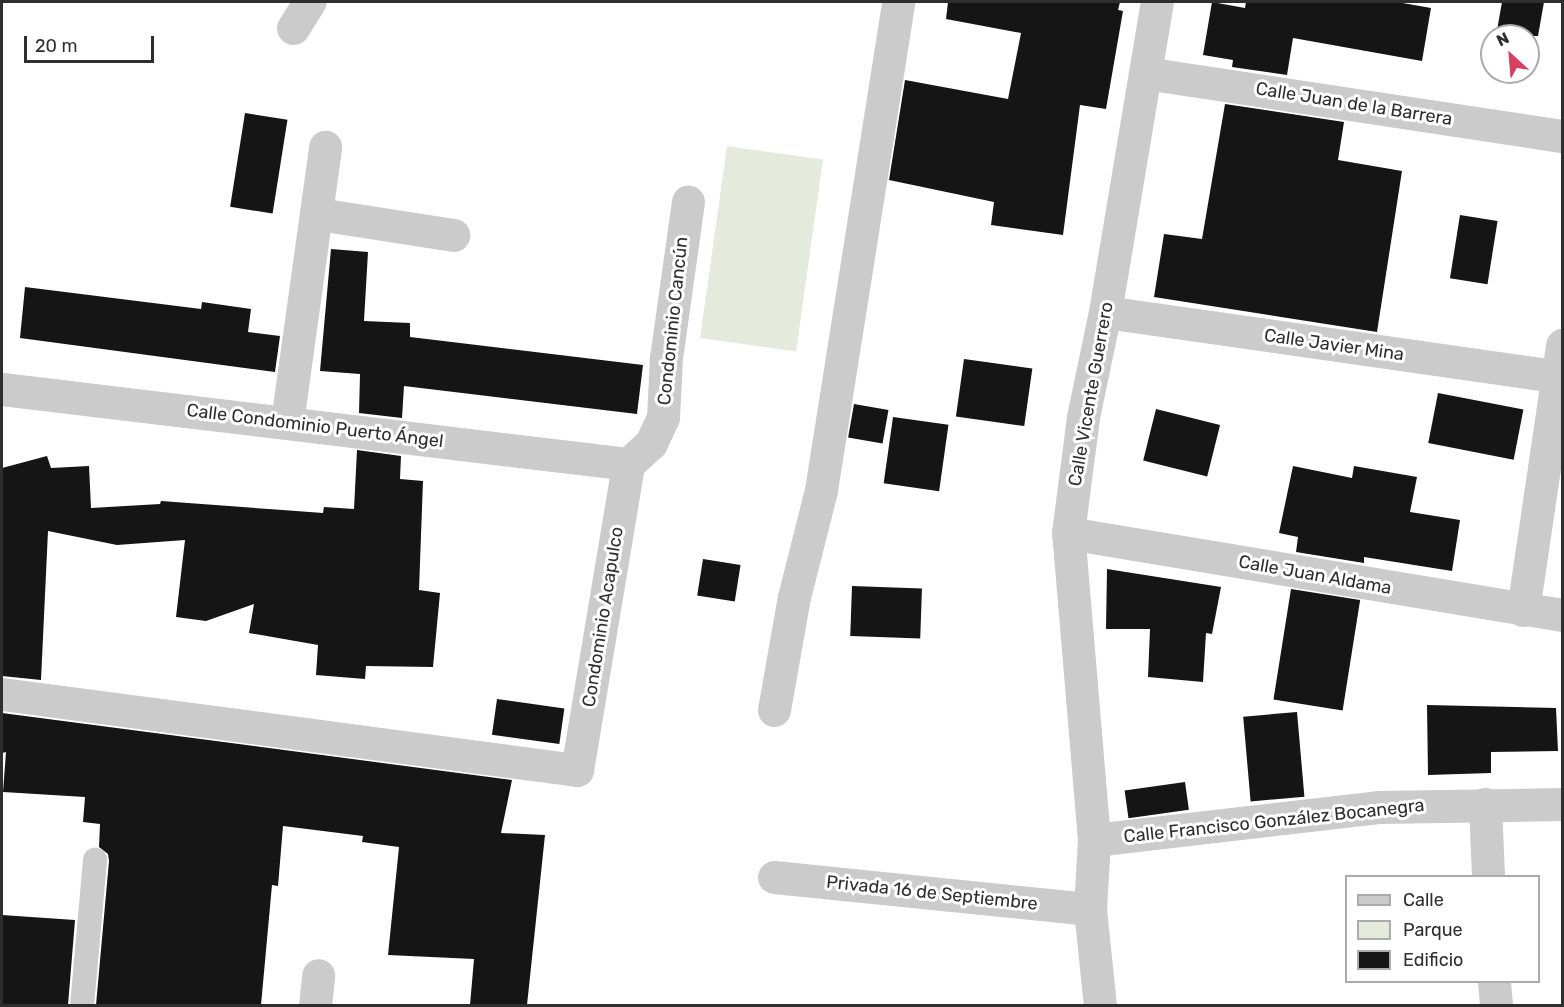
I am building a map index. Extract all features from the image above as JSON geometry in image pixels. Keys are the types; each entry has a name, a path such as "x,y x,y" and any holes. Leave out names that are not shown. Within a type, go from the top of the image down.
{"street":[{"path":"774,710 794,597 821,490 898,2"},
{"name":"Calle Vicente Guerrero","path":"1100,1005 1090,909 1094,840 1068,533 1083,417 1105,312 1157,2"},
{"name":"Calle Juan de la Barrera","path":"1144,73 1563,136"},
{"path":"287,422 318,214 325,147"},
{"name":"Condominio Cancún","path":"628,464 651,443 663,417 666,358 688,202"},
{"path":"318,214 453,235"},
{"name":"Calle Javier Mina","path":"1105,312 1561,366"},
{"path":"1523,610 1561,366"},
{"name":"Calle Condominio Puerto Ángel","path":"2,389 628,464"},
{"name":"Condominio Acapulco","path":"2,694 577,770 628,464"},
{"name":"Calle Juan Aldama","path":"1068,533 1563,615"},
{"path":"1485,804 1488,875"},
{"name":"Calle Francisco González Bocanegra","path":"1094,840 1378,807 1563,804"},
{"name":"Privada 16 de Septiembre","path":"774,877 1090,909"},
{"path":"1494,983 1496,1005"}],"lane":[{"path":"82,1005 95,860"}],"green space":[{"path":"727,146 823,159 796,352 700,338"}],"building":[{"path":"948,2 1120,2 1118,10 1123,11 1106,109 1080,105 1063,235 991,225 994,202 889,180 905,80 1008,99 1021,33 946,19"},
{"path":"1212,2 1245,8 1246,2 1397,2 1431,8 1422,61 1293,38 1287,75 1232,67 1233,60 1203,55"},
{"path":"1502,2 1544,2 1540,25 1498,24"},
{"path":"1225,104 1344,122 1338,160 1402,171 1377,332 1154,297 1164,234 1202,239"},
{"path":"245,113 287,120 273,214 230,207"},
{"path":"1460,215 1498,221 1488,284 1450,278"},
{"path":"331,249 368,252 364,321 410,323 410,337 643,365 637,414 404,386 402,418 359,413 360,374 320,371"},
{"path":"25,287 201,309 202,302 251,309 248,332 280,336 275,372 20,338"},
{"path":"964,359 1032,369 1024,426 956,416"},
{"path":"1438,393 1523,410 1514,460 1428,443"},
{"path":"854,404 888,410 883,444 848,437"},
{"path":"1156,409 1220,425 1207,476 1143,460"},
{"path":"893,417 948,425 939,491 884,483"},
{"path":"357,450 401,456 400,479 423,481 419,590 440,593 433,667 366,666 365,679 316,675 318,645 249,633 254,604 206,621 176,617 185,540 117,545 48,531 41,680 2,676 2,468 47,456 51,468 89,466 91,508 160,504 161,501 323,513 324,507 354,509"},
{"path":"1293,466 1352,478 1354,466 1417,477 1410,512 1460,520 1452,571 1364,557 1364,563 1296,552 1298,537 1279,533"},
{"path":"703,559 741,565 735,601 697,596"},
{"path":"1107,569 1221,587 1212,634 1206,633 1203,682 1148,677 1150,629 1106,629"},
{"path":"852,586 922,588 920,638 850,636"},
{"path":"1291,589 1360,600 1343,711 1273,700"},
{"path":"497,699 564,708 559,744 492,735"},
{"path":"1427,705 1556,708 1558,751 1491,752 1491,773 1428,775"},
{"path":"1297,712 1304,797 1251,801 1243,717"},
{"path":"2,713 512,780 501,833 545,835 527,1005 470,1005 474,959 388,955 399,847 362,842 363,836 283,826 278,886 272,885 261,1005 96,1005 109,861 108,854 99,847 100,824 83,822 85,797 3,792 6,752 2,753"},
{"path":"1185,782 1189,810 1128,818 1125,790"},
{"path":"2,915 75,920 68,1005 2,1005"}]}
